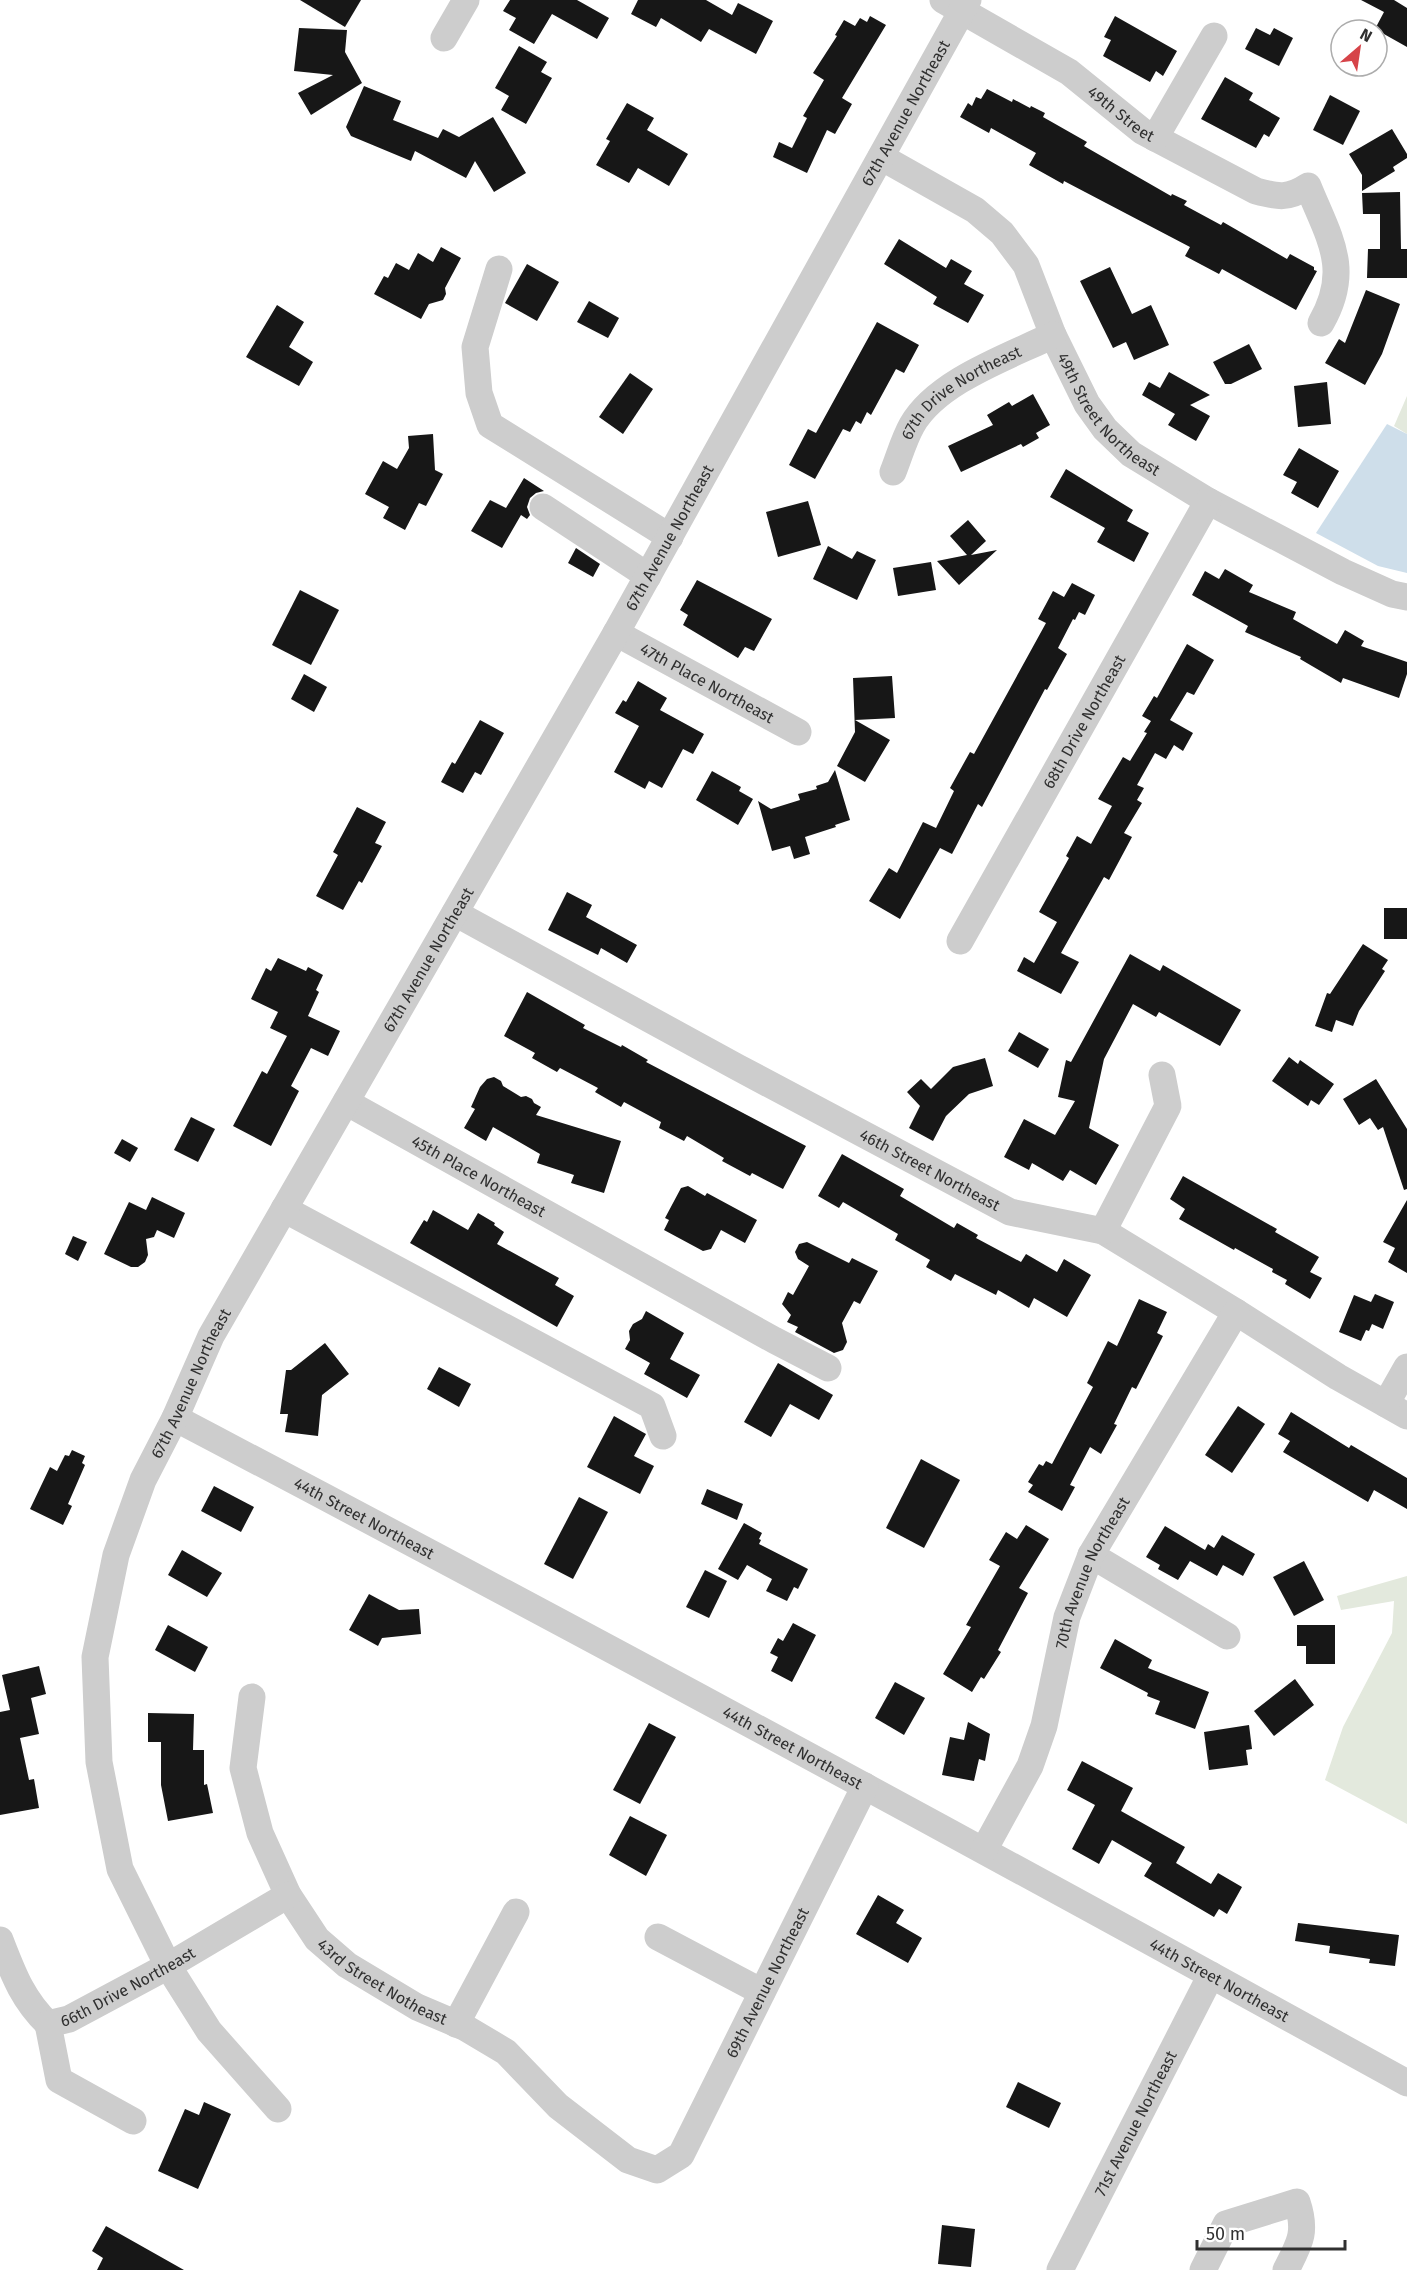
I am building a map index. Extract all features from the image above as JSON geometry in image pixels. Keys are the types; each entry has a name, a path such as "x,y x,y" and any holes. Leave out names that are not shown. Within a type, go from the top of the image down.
{"street":[{"path":"444,38 466,0"},
{"name":"49th Street","path":"958,4 1069,72 1142,131 1256,191 1275,196 1295,195 1308,186 1336,256 1336,283 1332,304 1321,323"},
{"name":"67th Avenue Northeast","path":"278,2109 209,2031 168,1966 120,1869 99,1762 95,1657 116,1555 143,1480 175,1418 211,1336 670,537 881,157 958,4"},
{"path":"1155,138 1214,36"},
{"name":"49th Street Northeast","path":"881,157 975,210 1002,233 1026,265 1053,334 1087,404 1105,429 1131,454 1208,501 1343,572 1392,594 1407,597"},
{"path":"499,269 476,347 479,393 490,425 670,537"},
{"name":"67th Drive Northeast","path":"893,472 912,425 931,401 949,386 1053,334"},
{"name":"68th Drive Northeast","path":"960,941 1208,501"},
{"path":"543,507 648,576"},
{"name":"47th Place Northeast","path":"616,633 798,732"},
{"name":"46th Street Northeast","path":"455,913 747,1073 1010,1212 1103,1231 1236,1311 1338,1377 1396,1410"},
{"path":"1103,1231 1168,1106 1162,1075"},
{"name":"45th Place Northeast","path":"346,1102 828,1368"},
{"path":"284,1209 652,1406 663,1436"},
{"name":"70th Avenue Northeast","path":"984,1850 1030,1766 1044,1726 1067,1617 1091,1555 1236,1311"},
{"path":"1396,1410 1407,1367"},
{"name":"44th Street Northeast","path":"175,1418 468,1572 984,1850 1407,2083"},
{"path":"1091,1555 1227,1636"},
{"name":"43rd Street Notheast","path":"252,1697 243,1768 260,1833 288,1895 318,1939 347,1965 417,2007 456,2024 506,2052 558,2106 628,2160 657,2170"},
{"name":"69th Avenue Northeast","path":"657,2170 681,2155 865,1786"},
{"name":"66th Drive Northeast","path":"0,1940 22,1993 34,2011 48,2024 69,2019 168,1966 288,1895"},
{"path":"456,2024 516,1912"},
{"path":"658,1937 762,1992"},
{"name":"71st Avenue Northeast","path":"1060,2270 1211,1975"},
{"path":"48,2024 59,2080 133,2121"},
{"path":"1203,2270 1226,2224 1297,2202 1302,2219 1302,2233 1286,2270"}],"shaded area":[{"path":"1407,396 1407,434 1394,426"},
{"path":"1407,1576 1407,1824 1325,1780 1343,1727 1392,1633 1394,1601 1341,1610 1337,1596"}],"water":[{"path":"1387,424 1407,434 1407,573 1378,566 1316,533"}],"building":[{"path":"300,0 361,0 345,27"},
{"path":"510,0 577,0 609,18 597,39 552,14 534,44 509,30 516,18 503,11"},
{"path":"638,0 706,0 732,15 738,3 773,21 756,54 709,29 701,42 661,18 656,27 631,14"},
{"path":"1361,0 1394,0 1407,8 1407,47 1389,37 1389,18 1381,18 1384,12"},
{"path":"870,16 886,25 842,98 852,104 835,134 827,130 807,173 773,157 779,142 792,148 807,118 803,116 824,80 813,73 837,36 835,35 844,20 855,26 860,18 867,22"},
{"path":"1115,16 1177,51 1163,76 1156,71 1150,82 1103,56 1111,40 1104,37"},
{"path":"299,28 347,30 345,52 362,83 311,115 298,93 333,75 294,71"},
{"path":"1256,28 1270,35 1274,28 1293,38 1279,66 1245,49"},
{"path":"519,46 547,62 541,72 552,78 526,124 501,110 509,96 495,88"},
{"path":"1225,77 1253,93 1249,100 1280,118 1269,137 1264,134 1256,148 1201,119"},
{"path":"364,86 401,101 393,120 438,138 443,129 459,137 493,117 526,173 494,192 475,161 466,178 415,151 411,161 351,136 346,127"},
{"path":"987,89 1012,102 1013,99 1045,113 1043,117 1087,142 1084,146 1171,196 1172,194 1187,201 1184,205 1221,225 1223,222 1287,259 1290,254 1314,267 1317,271 1296,310 1222,269 1219,274 1185,256 1190,247 1029,165 1036,153 991,128 989,133 960,117 968,103 972,106 976,97 981,99"},
{"path":"1330,95 1360,111 1343,145 1313,130"},
{"path":"627,103 654,118 647,130 688,154 669,186 638,168 629,183 596,165 610,141 606,139"},
{"path":"1392,129 1407,154 1407,158 1393,167 1395,171 1362,191 1362,175 1349,154"},
{"path":"1400,192 1401,249 1407,249 1407,278 1367,278 1368,249 1380,249 1380,214 1363,214 1362,193"},
{"path":"899,239 946,268 951,259 972,271 964,284 984,295 968,323 933,304 937,297 884,264"},
{"path":"441,247 461,258 445,288 446,294 443,300 429,304 421,319 374,294 384,276 388,278 396,263 409,270 418,253 433,262"},
{"path":"527,264 559,282 537,321 505,303"},
{"path":"1110,267 1132,314 1151,305 1169,345 1134,360 1126,342 1113,348 1080,281"},
{"path":"1366,290 1400,304 1382,354 1365,385 1325,363 1339,339 1345,343"},
{"path":"589,301 619,318 608,338 577,322"},
{"path":"277,305 304,322 289,347 313,362 299,386 246,357"},
{"path":"877,322 919,345 904,373 896,369 871,415 867,412 861,424 856,421 850,432 843,429 815,479 789,465 808,429 816,433"},
{"path":"1249,344 1262,369 1231,384 1225,384 1213,362"},
{"path":"1169,372 1210,395 1190,405 1210,416 1196,441 1168,425 1175,414 1142,395 1149,382 1160,388"},
{"path":"630,373 653,389 623,434 599,417"},
{"path":"1327,382 1331,424 1298,427 1294,386"},
{"path":"1033,394 1050,425 1036,433 1039,438 1023,447 1021,444 961,472 948,446 993,425 987,415 1009,402 1012,406"},
{"path":"433,434 435,470 443,474 426,506 419,503 405,530 383,518 389,507 365,494 383,461 397,469 409,448 408,436"},
{"path":"1299,448 1339,471 1318,508 1291,493 1297,482 1283,475"},
{"path":"1066,469 1133,510 1127,521 1149,533 1134,562 1097,542 1105,528 1050,497"},
{"path":"524,478 544,491 530,498 527,507 530,515 527,519 521,515 502,548 471,531 490,500 506,508"},
{"path":"808,501 821,545 778,557 766,512"},
{"path":"968,520 986,541 971,555 997,550 959,585 937,561 967,555 950,536"},
{"path":"828,546 852,559 857,551 876,560 857,600 813,579"},
{"path":"576,548 600,564 593,577 568,563"},
{"path":"931,562 936,590 898,596 893,568"},
{"path":"1225,569 1253,585 1249,592 1296,612 1293,619 1337,644 1345,630 1364,641 1361,646 1407,662 1407,674 1399,698 1343,678 1341,683 1300,659 1301,657 1245,632 1248,626 1192,595 1205,571 1219,579"},
{"path":"697,580 772,619 754,651 745,647 738,658 683,625 688,615 680,610"},
{"path":"1072,583 1095,595 1085,615 1079,612 1075,620 1073,619 1058,648 1067,654 1047,690 1045,689 982,807 978,804 952,854 940,848 900,919 869,901 889,868 897,873 923,822 936,828 954,791 950,788 970,752 974,754 1046,623 1038,619 1053,591 1064,597"},
{"path":"300,590 339,610 311,665 272,645"},
{"path":"1187,644 1214,660 1194,695 1187,692 1170,720 1193,733 1183,751 1174,745 1166,759 1155,753 1137,785 1144,788 1137,800 1142,803 1124,833 1132,837 1109,880 1104,877 1061,953 1079,962 1061,994 1017,971 1024,957 1034,963 1057,922 1039,912 1069,858 1066,856 1077,836 1091,844 1112,806 1098,799 1123,757 1130,761 1147,733 1144,732 1151,721 1142,716 1154,696 1157,698"},
{"path":"304,674 327,687 314,712 291,699"},
{"path":"892,676 895,718 855,720 890,740 865,782 837,766 855,732 853,678"},
{"path":"638,681 667,698 660,710 704,734 693,754 683,749 662,788 649,781 645,789 614,772 639,726 615,713 623,700 626,702"},
{"path":"480,720 504,733 481,775 475,772 463,793 441,782 452,762 455,764"},
{"path":"835,770 850,820 805,837 810,854 794,859 790,846 772,851 758,801 771,809 800,800 798,794 817,789 816,786 828,782"},
{"path":"712,771 741,787 739,791 753,799 738,825 696,800"},
{"path":"357,807 386,822 375,843 382,846 362,883 359,881 343,910 316,896 338,855 333,852"},
{"path":"567,892 592,905 586,917 637,945 627,963 601,948 598,955 548,930"},
{"path":"1384,908 1407,908 1407,939 1384,939"},
{"path":"1363,944 1388,960 1382,969 1385,971 1359,1011 1353,1026 1336,1020 1332,1032 1315,1026 1327,993 1330,994"},
{"path":"1130,954 1160,971 1163,965 1241,1010 1220,1046 1159,1012 1156,1017 1133,1004 1104,1059 1089,1128 1119,1145 1096,1185 1070,1170 1063,1181 1032,1163 1029,1170 1004,1157 1024,1119 1055,1135 1075,1101 1058,1097 1066,1060 1071,1062"},
{"path":"278,958 306,971 308,967 323,975 316,990 319,992 308,1016 340,1031 328,1056 311,1048 291,1086 299,1091 271,1146 233,1126 262,1071 267,1074 287,1036 270,1028 278,1012 251,999 266,968 271,971"},
{"path":"527,992 585,1025 583,1028 621,1047 622,1045 648,1060 646,1062 806,1146 783,1189 752,1173 750,1176 722,1161 724,1158 687,1136 684,1141 659,1128 661,1122 624,1102 621,1107 595,1092 598,1088 560,1068 557,1072 532,1058 535,1053 504,1036"},
{"path":"1019,1032 1049,1049 1038,1068 1008,1051"},
{"path":"1289,1057 1298,1064 1300,1060 1334,1084 1319,1105 1311,1100 1308,1106 1272,1081"},
{"path":"985,1058 993,1086 969,1094 946,1116 933,1141 909,1128 920,1106 907,1092 921,1079 931,1089 953,1067"},
{"path":"494,1077 501,1081 503,1086 521,1097 526,1096 532,1099 541,1107 536,1115 621,1141 604,1193 571,1183 574,1175 537,1163 540,1154 493,1127 486,1141 464,1128 475,1109 471,1107 480,1087 487,1079"},
{"path":"1376,1079 1407,1129 1407,1189 1404,1190 1383,1127 1378,1130 1370,1118 1359,1125 1343,1099"},
{"path":"191,1117 215,1129 198,1162 174,1150"},
{"path":"122,1139 138,1148 130,1162 114,1153"},
{"path":"842,1154 904,1189 900,1196 954,1228 957,1223 978,1235 976,1238 1021,1262 1026,1254 1057,1272 1064,1259 1091,1275 1067,1317 1034,1298 1029,1308 998,1290 996,1295 955,1274 951,1281 926,1267 930,1260 895,1240 898,1234 843,1202 839,1208 818,1196"},
{"path":"1183,1176 1277,1229 1275,1232 1319,1257 1310,1272 1322,1278 1310,1299 1285,1284 1287,1280 1272,1272 1273,1269 1179,1219 1185,1209 1170,1199"},
{"path":"688,1186 705,1196 707,1193 757,1220 745,1243 721,1230 711,1249 703,1251 664,1230 669,1220 665,1218 681,1188"},
{"path":"152,1197 185,1213 174,1238 157,1230 154,1237 146,1239 148,1255 145,1262 138,1267 131,1267 104,1254 129,1202 146,1210"},
{"path":"1407,1200 1407,1273 1388,1262 1395,1248 1383,1242"},
{"path":"433,1210 468,1230 478,1213 495,1223 494,1225 504,1232 497,1244 559,1278 555,1285 574,1296 557,1327 410,1243 424,1220 427,1222"},
{"path":"73,1236 87,1242 78,1261 65,1254"},
{"path":"807,1242 849,1263 852,1258 878,1271 860,1304 854,1301 842,1323 847,1342 843,1350 834,1353 795,1332 798,1327 787,1322 791,1315 782,1304 788,1292 793,1295 809,1266 798,1259 795,1252 799,1244"},
{"path":"1375,1294 1394,1302 1383,1329 1372,1324 1361,1341 1339,1332 1354,1295 1371,1302"},
{"path":"1139,1299 1167,1312 1157,1333 1163,1336 1136,1389 1132,1387 1114,1424 1117,1425 1101,1454 1090,1447 1070,1485 1075,1487 1062,1511 1028,1492 1033,1485 1028,1482 1039,1464 1043,1466 1046,1461 1052,1464 1093,1387 1087,1383 1108,1341 1117,1346"},
{"path":"646,1311 684,1333 670,1359 700,1375 687,1398 644,1374 650,1363 625,1349 630,1340 629,1331 633,1324 642,1319"},
{"path":"325,1343 349,1374 322,1395 318,1436 285,1432 288,1414 280,1414 286,1370 291,1370"},
{"path":"778,1363 833,1395 819,1420 790,1404 771,1437 744,1422"},
{"path":"439,1367 471,1384 459,1407 427,1389"},
{"path":"1238,1406 1265,1424 1232,1473 1205,1455"},
{"path":"1291,1412 1349,1448 1351,1445 1407,1478 1407,1509 1374,1490 1368,1502 1283,1452 1290,1441 1278,1434"},
{"path":"614,1416 646,1434 634,1456 654,1466 640,1494 587,1467"},
{"path":"72,1450 85,1456 82,1463 85,1465 68,1504 72,1506 63,1525 30,1509 50,1467 57,1471 65,1455 69,1456"},
{"path":"921,1459 960,1480 924,1548 886,1528"},
{"path":"214,1486 254,1507 241,1532 201,1511"},
{"path":"707,1489 743,1504 737,1520 701,1504"},
{"path":"579,1497 608,1512 573,1579 544,1564"},
{"path":"744,1523 762,1533 759,1544 808,1569 798,1589 794,1587 787,1601 766,1591 772,1579 747,1565 738,1580 718,1569"},
{"path":"1026,1525 1049,1539 1019,1588 1028,1593 998,1650 1001,1652 984,1679 981,1677 972,1692 943,1674 971,1627 966,1625 1000,1566 989,1560 1006,1532 1017,1539"},
{"path":"1165,1526 1205,1550 1208,1544 1214,1548 1222,1535 1255,1554 1243,1576 1223,1565 1217,1576 1190,1561 1178,1580 1158,1569 1160,1565 1146,1557"},
{"path":"182,1550 222,1573 207,1597 168,1575"},
{"path":"1304,1561 1324,1600 1294,1616 1273,1577"},
{"path":"705,1570 727,1581 709,1618 686,1607"},
{"path":"369,1594 399,1610 419,1609 421,1634 382,1638 378,1646 349,1630"},
{"path":"793,1623 816,1635 792,1682 771,1671 778,1657 770,1653 778,1638 783,1641"},
{"path":"168,1625 208,1647 195,1672 155,1650"},
{"path":"1297,1625 1335,1625 1335,1664 1306,1664 1306,1646 1297,1646"},
{"path":"1115,1639 1152,1660 1148,1668 1209,1692 1195,1729 1155,1714 1160,1701 1147,1696 1148,1693 1100,1668"},
{"path":"39,1666 46,1694 31,1698 39,1734 20,1738 29,1780 34,1779 39,1808 0,1815 0,1712 10,1710 2,1675"},
{"path":"1295,1679 1314,1705 1274,1736 1254,1711"},
{"path":"895,1682 925,1698 904,1735 875,1718"},
{"path":"148,1713 194,1714 193,1750 204,1750 204,1785 207,1784 213,1813 168,1821 161,1785 161,1742 148,1742"},
{"path":"968,1722 990,1734 985,1761 979,1759 974,1781 942,1775 950,1737 964,1740"},
{"path":"649,1723 676,1737 640,1804 613,1790"},
{"path":"1249,1725 1252,1749 1246,1750 1248,1765 1209,1770 1204,1732"},
{"path":"1082,1761 1133,1788 1121,1811 1185,1847 1176,1863 1211,1884 1218,1873 1242,1887 1227,1914 1219,1909 1214,1917 1144,1876 1152,1863 1112,1840 1099,1864 1072,1849 1095,1805 1067,1790"},
{"path":"630,1816 667,1835 646,1876 609,1855"},
{"path":"878,1895 904,1910 896,1923 922,1938 908,1963 856,1934"},
{"path":"1298,1923 1399,1935 1395,1966 1369,1963 1370,1959 1329,1953 1330,1946 1295,1941"},
{"path":"1018,2082 1061,2103 1049,2128 1006,2107"},
{"path":"204,2102 231,2114 198,2189 158,2171 185,2109 199,2115"},
{"path":"942,2225 975,2229 971,2267 938,2264"},
{"path":"106,2226 184,2270 97,2270 103,2258 92,2251"}]}
